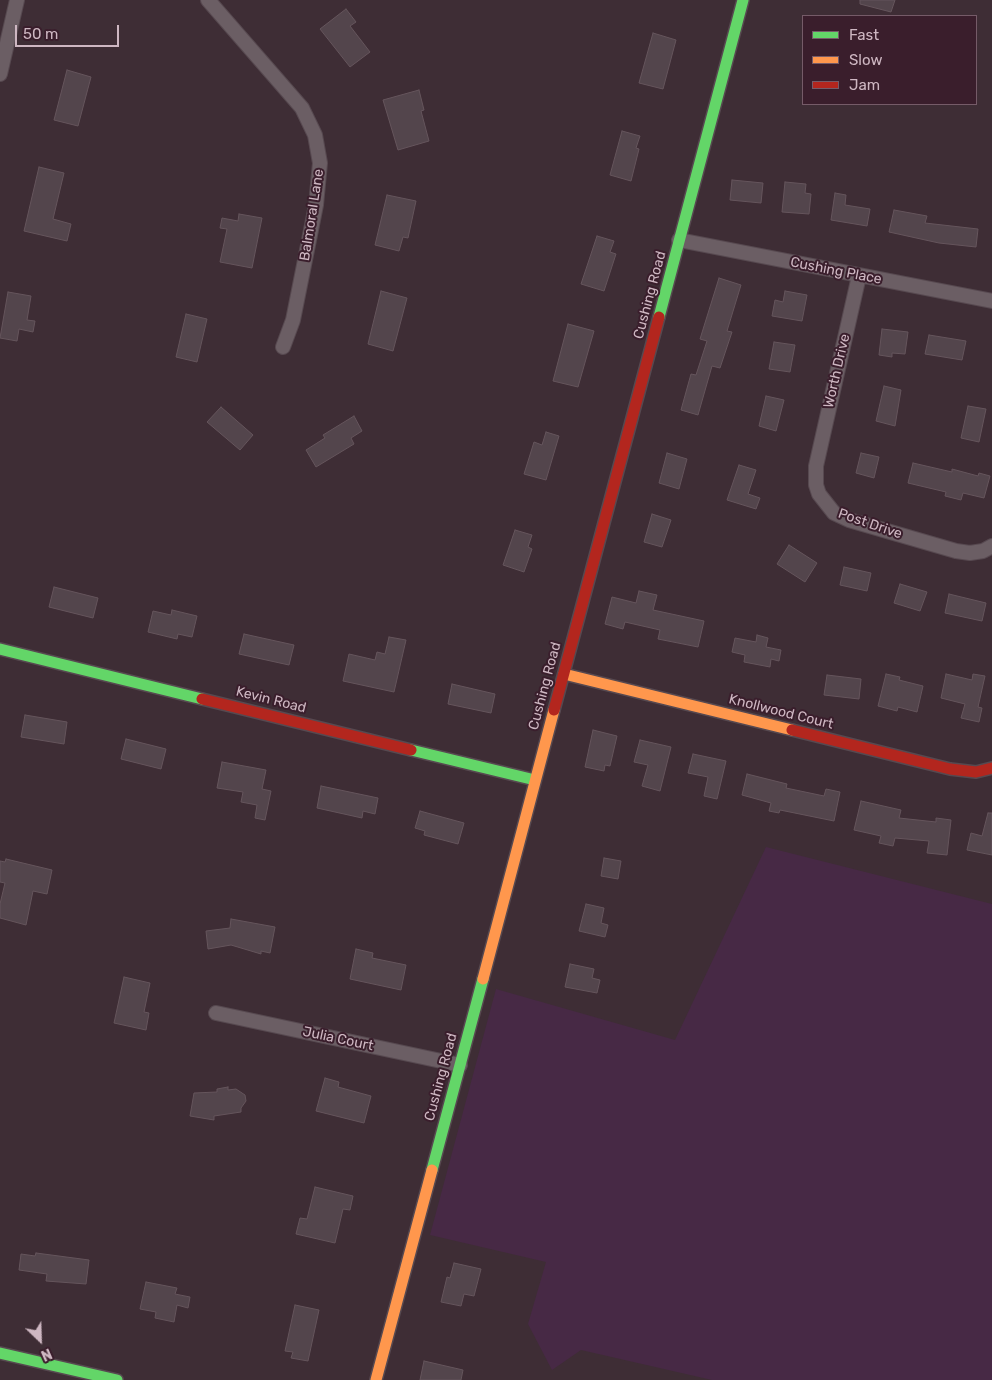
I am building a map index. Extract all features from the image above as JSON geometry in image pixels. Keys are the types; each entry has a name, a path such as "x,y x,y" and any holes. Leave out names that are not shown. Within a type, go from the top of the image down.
{"street":[{"path":"0,74 17,0"},
{"name":"Balmoral Lane","path":"208,0 302,108 315,135 320,163 316,205 293,320 283,346"},
{"name":"Cushing Road","path":"376,1380 744,0"},
{"name":"Cushing Place","path":"680,240 992,301"},
{"name":"Worth Drive","path":"816,466 859,276"},
{"name":"Post Drive","path":"816,466 816,485 819,494 834,513 849,520 956,551 970,553 983,551 992,546"},
{"name":"Kevin Road","path":"0,649 535,780"},
{"name":"Knollwood Court","path":"564,674 950,769 976,772 992,768"},
{"name":"Julia Court","path":"216,1013 460,1065"},
{"path":"0,1353 117,1380"}],"shaded area":[{"path":"766,847 992,904 992,1380 712,1380 581,1350 552,1370 528,1324 546,1262 430,1235 496,989 675,1040"}],"building":[{"path":"860,0 895,0 891,12 860,4"},
{"path":"346,9 356,22 350,26 370,52 350,67 320,29"},
{"path":"653,33 676,40 663,89 639,83"},
{"path":"67,70 91,77 78,126 54,120"},
{"path":"419,90 424,110 421,111 429,141 398,150 383,100"},
{"path":"622,131 640,136 636,148 639,149 631,181 610,175"},
{"path":"39,167 64,173 53,219 71,224 67,241 24,231"},
{"path":"732,180 763,183 761,203 730,200"},
{"path":"785,182 806,184 805,193 811,194 809,214 782,212"},
{"path":"835,193 846,195 845,205 870,209 867,226 831,220"},
{"path":"387,195 416,201 408,238 403,237 399,251 375,245"},
{"path":"894,210 927,216 925,223 978,229 976,247 939,243 889,232"},
{"path":"239,214 262,218 252,268 220,262 227,229 220,228 222,218 238,221"},
{"path":"597,236 614,241 610,252 616,254 604,291 581,284"},
{"path":"719,278 741,285 727,331 732,332 720,368 712,366 698,415 681,410 691,374 696,375 707,341 700,339"},
{"path":"381,291 407,298 393,351 368,344"},
{"path":"785,291 807,295 802,321 772,316 775,300 783,302"},
{"path":"8,292 31,296 27,320 35,321 33,332 19,329 17,341 0,338"},
{"path":"186,314 207,319 197,362 176,357"},
{"path":"568,324 594,331 578,387 553,381"},
{"path":"882,329 908,332 905,354 892,353 892,357 879,355"},
{"path":"929,335 966,341 962,360 925,354"},
{"path":"774,342 795,345 790,372 769,369"},
{"path":"884,386 901,390 895,426 876,421"},
{"path":"766,396 784,400 776,431 759,426"},
{"path":"968,406 986,409 979,442 961,438"},
{"path":"221,407 253,435 240,450 207,422"},
{"path":"354,416 362,431 351,438 354,444 316,467 306,450 325,438 323,435"},
{"path":"546,432 559,436 546,480 524,474 534,442 542,445"},
{"path":"667,453 687,459 679,489 659,483"},
{"path":"861,453 879,457 874,478 856,473"},
{"path":"913,463 952,472 952,469 978,476 979,473 990,476 984,498 963,493 961,500 945,496 946,492 908,483"},
{"path":"739,465 756,470 748,494 760,498 756,509 727,500"},
{"path":"652,514 671,520 662,547 644,542"},
{"path":"515,530 532,535 528,547 532,549 524,572 503,565"},
{"path":"789,545 817,563 805,582 777,564"},
{"path":"844,567 871,573 867,591 840,585"},
{"path":"900,584 927,592 920,611 894,603"},
{"path":"54,587 98,598 93,618 49,607"},
{"path":"639,591 657,595 653,610 704,621 698,647 658,639 660,630 625,622 623,629 605,624 612,597 636,603"},
{"path":"949,594 986,603 982,621 945,613"},
{"path":"172,610 197,616 192,637 178,634 177,639 148,632 153,611 171,615"},
{"path":"244,634 294,645 289,665 239,654"},
{"path":"757,635 768,638 766,647 781,650 779,661 771,659 770,667 744,662 745,655 732,652 735,638 756,642"},
{"path":"389,637 406,640 394,692 343,681 349,654 375,660 377,652 385,654"},
{"path":"886,674 900,677 899,680 923,686 917,712 898,707 897,711 878,706"},
{"path":"946,674 972,680 973,674 985,676 978,707 982,708 979,722 961,718 965,704 941,698"},
{"path":"827,675 861,679 859,699 824,695"},
{"path":"452,684 495,694 491,713 448,704"},
{"path":"25,715 67,722 64,744 21,737"},
{"path":"593,730 617,736 610,766 605,765 604,771 585,767"},
{"path":"126,739 166,749 161,769 121,759"},
{"path":"640,740 671,747 660,791 642,786 648,765 634,762"},
{"path":"693,754 726,761 717,799 704,796 708,777 688,773"},
{"path":"222,762 266,770 262,789 271,791 265,820 255,818 257,805 241,802 243,792 217,788"},
{"path":"747,774 787,784 786,788 824,796 826,789 840,792 834,821 780,810 779,813 769,811 771,803 742,795"},
{"path":"321,786 378,798 375,814 363,811 362,818 317,808"},
{"path":"861,801 901,810 899,818 936,822 936,818 951,820 947,855 927,853 929,841 895,838 893,846 879,843 881,836 854,830"},
{"path":"420,811 464,823 458,844 424,835 425,831 415,828"},
{"path":"988,813 992,813 992,855 967,850 971,833 982,836"},
{"path":"604,858 621,861 618,879 601,876"},
{"path":"6,859 52,870 47,894 33,891 26,925 0,918 0,904 5,883 0,882 0,861 5,862"},
{"path":"586,904 604,908 601,923 608,925 605,937 579,931"},
{"path":"231,919 275,927 270,953 261,951 261,954 231,945 208,949 206,931 230,928"},
{"path":"356,949 373,953 372,958 406,965 401,990 350,979"},
{"path":"570,964 594,969 592,978 600,980 597,993 565,987"},
{"path":"124,977 150,983 144,1012 149,1013 146,1030 114,1023"},
{"path":"325,1078 339,1082 338,1087 371,1096 364,1123 316,1111"},
{"path":"228,1087 228,1090 236,1089 245,1095 246,1101 241,1108 241,1112 214,1116 214,1120 190,1116 194,1093 217,1092 217,1089"},
{"path":"315,1187 353,1196 350,1210 343,1209 335,1243 296,1234 300,1218 307,1219"},
{"path":"36,1253 89,1260 86,1284 46,1281 47,1274 19,1270 21,1254 35,1256"},
{"path":"454,1263 481,1269 474,1296 464,1294 461,1306 441,1302 447,1277 450,1278"},
{"path":"146,1282 177,1288 175,1294 190,1297 188,1308 177,1305 174,1322 155,1318 156,1312 140,1309"},
{"path":"295,1305 319,1310 308,1361 291,1358 293,1352 285,1351"},
{"path":"424,1361 463,1370 461,1380 420,1380"}],"traffic: fast":[{"path":"659,317 743,0"},
{"path":"0,649 202,699"},
{"path":"411,750 535,780"},
{"path":"432,1170 483,979"},
{"path":"0,1353 117,1380"}],"traffic: slow":[{"path":"564,674 792,730"},
{"path":"483,979 554,710"},
{"path":"376,1380 432,1170"}],"traffic: jam":[{"path":"554,710 659,317"},
{"path":"202,699 411,750"},
{"path":"792,730 950,769 976,772 992,768"}]}
